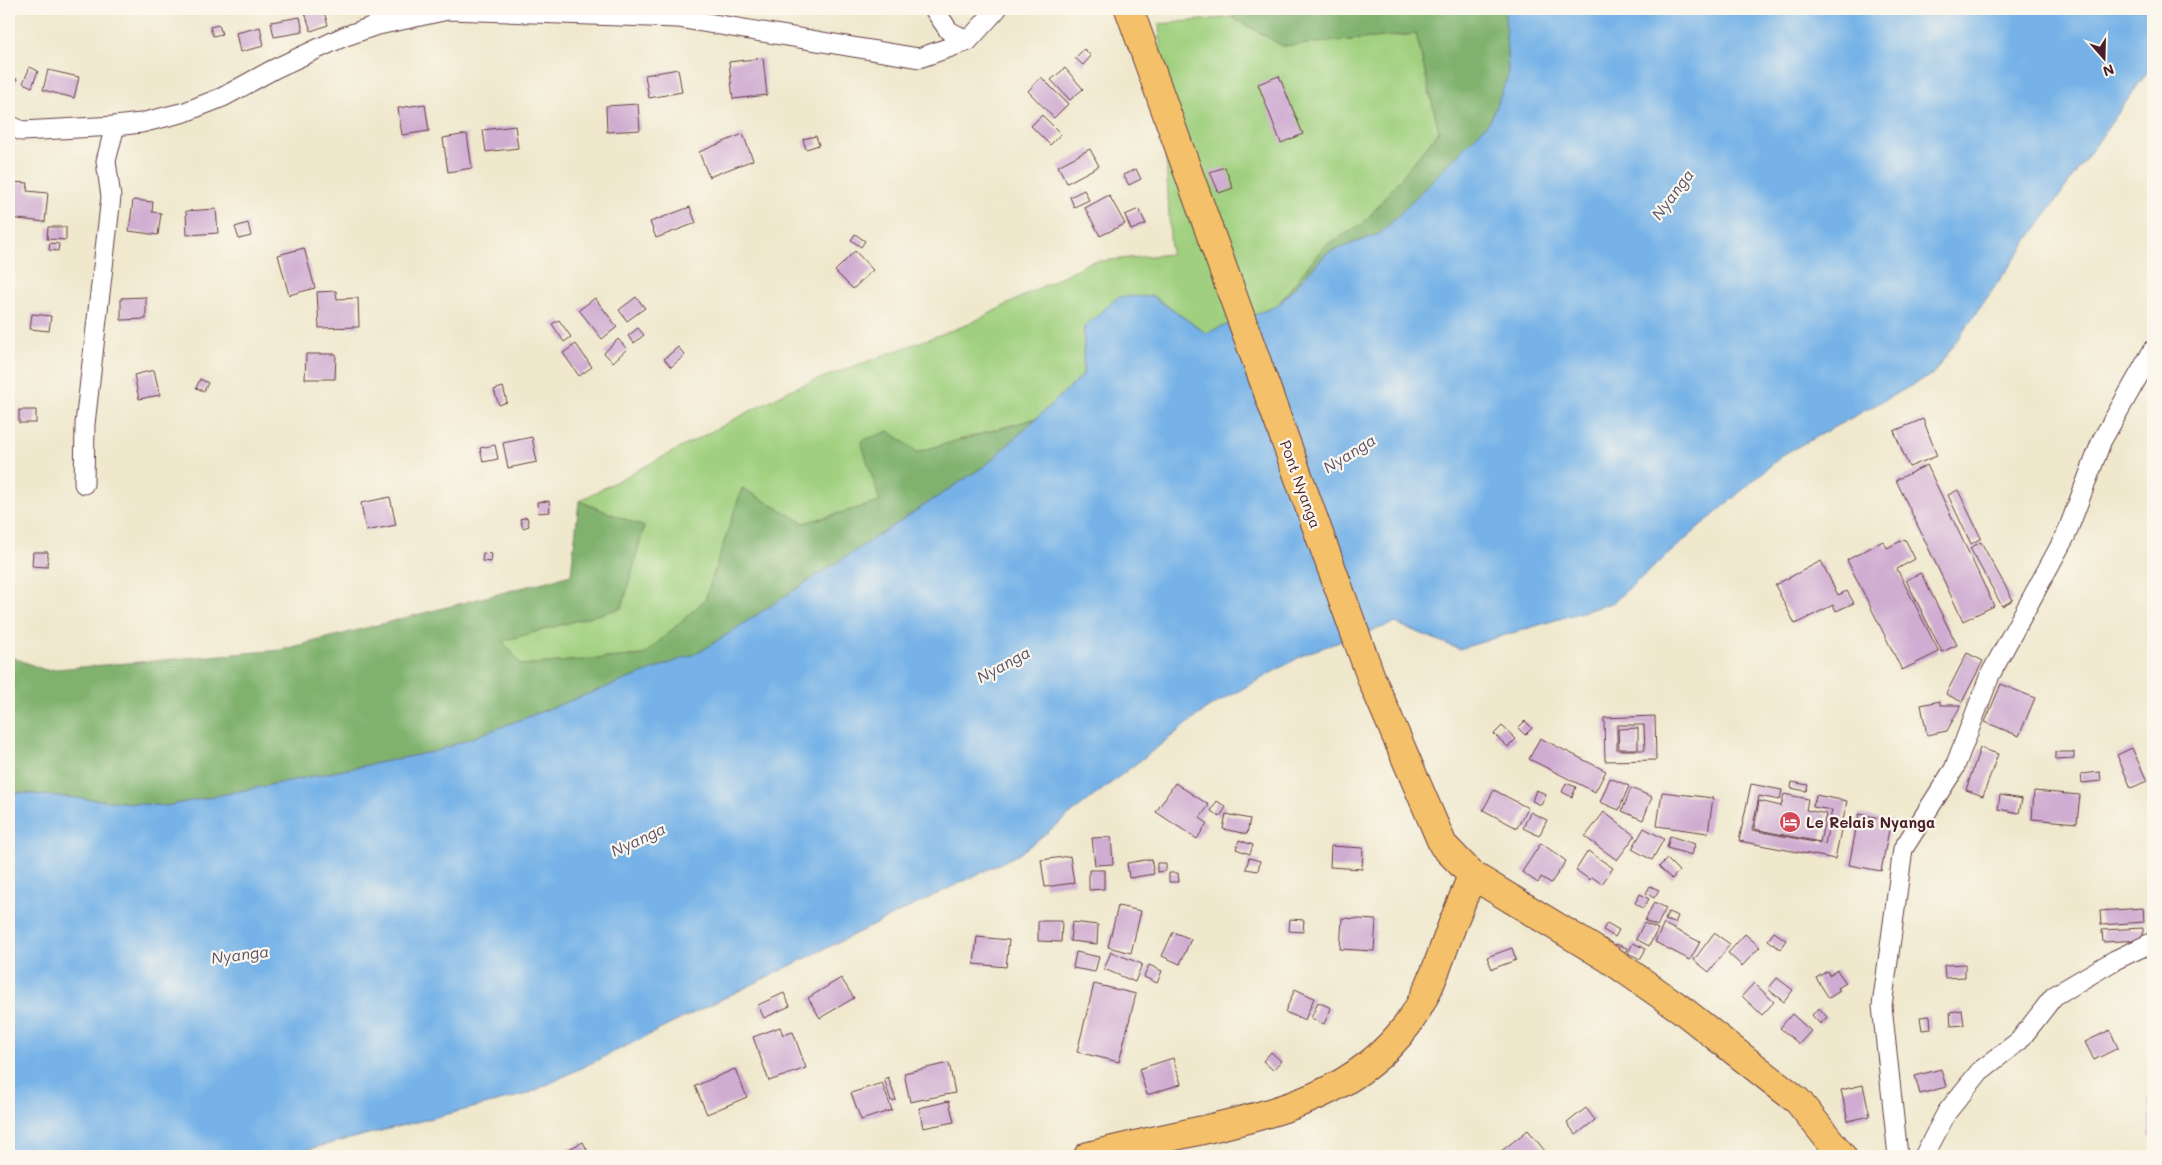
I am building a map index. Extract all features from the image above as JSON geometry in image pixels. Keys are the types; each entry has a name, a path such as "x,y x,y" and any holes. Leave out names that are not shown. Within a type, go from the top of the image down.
{"main road":[{"name":"Pont Nyanga","path":"1129,9 1372,680 1443,845 1472,875 1608,958 1681,1009 1798,1101 1842,1156"},
{"path":"1088,1156 1269,1114 1300,1104 1327,1092 1356,1075 1385,1049 1408,1024 1426,995 1440,964 1472,875"}],"street":[{"path":"934,9 949,31 968,41"},
{"path":"9,126 22,131 115,126 141,123 185,112 223,97 274,69 343,37 374,26 448,10 678,18 919,58 968,41 998,9"},
{"path":"84,484 85,424 110,197 106,161 115,126"},
{"path":"1898,1156 1882,1006 1903,849 1954,769 1990,675 2066,535 2102,440 2153,350"},
{"path":"1924,1156 1947,1112 1980,1071 2019,1041 2054,996 2114,960 2153,942"}],"green space":[{"path":"1242,9 1505,9 1508,76 1490,122 1381,233 1327,253 1277,306 1323,247 1364,223 1439,131 1416,34 1283,46 1232,17"},
{"path":"1232,17 1283,46 1416,34 1439,131 1364,223 1323,247 1277,306 1206,333 1153,296 1084,327 1083,375 1037,418 917,452 889,431 880,502 804,523 742,488 705,600 644,655 521,665 502,641 622,608 644,527 579,501 792,389 969,324 1090,262 1171,254 1159,24"},
{"path":"1037,418 986,465 700,652 437,751 166,806 9,792 9,656 45,670 281,650 571,575 579,501 644,527 622,608 503,641 521,665 644,655 705,600 742,488 804,523 880,502 861,441 889,431 917,452"}],"water":[{"name":"Nyanga","path":"1505,9 2153,9 2153,64 1933,374 1784,454 1612,603 1459,649 1395,623 1307,653 1208,708 1019,854 528,1094 281,1156 9,1156 9,792 166,806 437,751 700,652 986,465 1083,375 1084,327 1118,297 1152,296 1206,333 1277,306 1327,253 1381,233 1490,121 1508,76"}],"building":[{"path":"323,9 328,25 311,31 305,13"},
{"path":"300,17 303,32 274,37 271,22"},
{"path":"219,25 222,34 213,36 210,27"},
{"path":"260,27 264,46 240,52 236,33"},
{"path":"1084,49 1091,56 1083,65 1075,58"},
{"path":"763,58 767,95 733,99 729,62"},
{"path":"30,67 38,71 32,87 23,83"},
{"path":"1065,68 1083,89 1070,100 1051,80"},
{"path":"678,69 682,92 649,98 645,75"},
{"path":"48,70 79,77 74,98 43,90"},
{"path":"9,76 17,79 9,98"},
{"path":"1279,76 1303,134 1281,143 1258,84"},
{"path":"1041,77 1068,104 1054,118 1028,91"},
{"path":"425,104 429,131 402,135 398,108"},
{"path":"638,104 640,130 607,132 606,106"},
{"path":"1042,115 1061,134 1050,145 1031,126"},
{"path":"515,126 518,148 486,152 483,130"},
{"path":"467,134 472,168 448,172 443,138"},
{"path":"743,134 753,160 709,177 699,152"},
{"path":"816,136 819,145 806,149 803,139"},
{"path":"1090,149 1099,166 1067,183 1058,166"},
{"path":"1225,167 1233,188 1219,193 1210,172"},
{"path":"1136,169 1141,179 1129,185 1123,175"},
{"path":"11,182 28,183 27,191 48,193 45,222 9,218"},
{"path":"1084,190 1089,200 1074,207 1070,197"},
{"path":"1109,195 1125,224 1100,236 1085,208"},
{"path":"133,200 153,202 152,212 161,213 158,235 129,231"},
{"path":"690,207 696,223 656,238 650,222"},
{"path":"216,209 218,233 187,235 186,211"},
{"path":"1139,209 1146,224 1131,230 1125,215"},
{"path":"248,223 251,236 239,239 235,227"},
{"path":"48,227 66,227 66,240 47,239"},
{"path":"855,234 865,241 861,247 851,240"},
{"path":"50,243 59,244 58,251 49,250"},
{"path":"304,248 315,288 289,295 278,255"},
{"path":"855,251 873,270 853,289 835,271"},
{"path":"336,291 337,299 358,298 359,327 319,328 317,292"},
{"path":"146,297 146,319 121,320 121,298"},
{"path":"636,297 645,308 627,321 619,310"},
{"path":"595,298 617,327 602,339 579,310"},
{"path":"32,314 51,316 49,331 30,329"},
{"path":"559,320 571,337 564,342 552,324"},
{"path":"638,328 644,335 634,343 628,336"},
{"path":"618,339 627,349 613,362 604,353"},
{"path":"576,344 592,367 579,376 563,353"},
{"path":"678,347 685,355 671,367 664,359"},
{"path":"306,354 336,354 335,379 305,379"},
{"path":"154,370 160,395 139,399 134,375"},
{"path":"200,379 208,383 204,391 196,388"},
{"path":"503,387 507,402 499,405 494,390"},
{"path":"19,410 36,410 36,423 19,423"},
{"path":"1923,419 1937,456 1909,467 1894,431"},
{"path":"532,437 537,462 508,468 503,443"},
{"path":"495,445 498,459 483,462 480,448"},
{"path":"1927,465 1994,606 1963,621 1896,480"},
{"path":"1958,490 1981,538 1971,544 1948,495"},
{"path":"390,497 396,525 366,531 361,503"},
{"path":"549,501 550,512 538,513 537,502"},
{"path":"527,517 529,526 523,528 520,519"},
{"path":"1905,539 1915,559 1897,569 1939,652 1902,670 1847,560 1883,541 1887,548"},
{"path":"1981,542 2013,600 2002,606 1970,548"},
{"path":"33,552 48,552 47,567 32,566"},
{"path":"483,553 492,554 491,562 482,561"},
{"path":"1821,561 1838,595 1847,591 1854,603 1836,611 1833,605 1795,624 1775,585"},
{"path":"1921,573 1957,645 1942,652 1906,580"},
{"path":"1967,653 1983,661 1962,702 1946,694"},
{"path":"2001,684 2035,698 2019,736 1985,722"},
{"path":"1940,701 1940,705 1961,705 1947,731 1927,735 1921,705"},
{"path":"1655,716 1656,760 1605,761 1604,718","holes":["1617,725 1644,725 1645,750 1617,750"]},
{"path":"1525,721 1532,728 1525,735 1518,728"},
{"path":"1502,726 1516,739 1508,747 1494,734"},
{"path":"1638,728 1638,749 1619,749 1618,729"},
{"path":"1540,738 1606,771 1595,792 1529,759"},
{"path":"1980,748 1998,754 1983,796 1966,790"},
{"path":"2132,748 2147,781 2131,788 2117,755"},
{"path":"2055,752 2074,752 2074,759 2055,760"},
{"path":"2100,772 2101,781 2082,783 2081,774"},
{"path":"1610,778 1629,786 1619,810 1600,802"},
{"path":"1792,782 1808,785 1806,791 1791,788"},
{"path":"1175,783 1209,805 1200,818 1207,823 1197,839 1156,812"},
{"path":"1566,783 1576,787 1572,797 1562,792"},
{"path":"1751,784 1782,790 1780,800 1759,796 1752,830 1825,844 1832,810 1813,807 1816,795 1847,801 1835,859 1739,841"},
{"path":"1631,788 1652,797 1643,820 1622,811"},
{"path":"1494,790 1528,808 1517,828 1483,810"},
{"path":"1536,790 1546,794 1541,805 1532,801"},
{"path":"2034,791 2080,795 2077,823 2032,819"},
{"path":"1662,792 1713,798 1708,833 1657,826"},
{"name":"Le Relais Nyanga","path":"1784,794 1808,799 1806,810 1826,814 1820,842 1754,829 1759,801 1781,806"},
{"path":"2000,795 2022,799 2019,813 1998,809"},
{"path":"1217,801 1226,807 1220,817 1211,811"},
{"path":"1530,812 1547,820 1539,836 1523,828"},
{"path":"1604,812 1635,836 1617,860 1585,837"},
{"path":"1226,814 1250,819 1247,834 1223,829"},
{"path":"1859,814 1891,820 1881,871 1849,865"},
{"path":"1644,828 1664,839 1652,860 1632,849"},
{"path":"1670,836 1695,844 1692,855 1667,848"},
{"path":"1111,837 1113,864 1095,865 1092,838"},
{"path":"1239,840 1253,845 1250,854 1236,849"},
{"path":"1541,843 1566,861 1551,883 1541,877 1538,883 1522,872"},
{"path":"1331,846 1363,848 1362,869 1330,867"},
{"path":"1588,851 1613,868 1602,884 1592,877 1590,880 1576,870"},
{"path":"1070,856 1074,883 1045,887 1041,860"},
{"path":"1249,858 1260,861 1258,871 1246,869"},
{"path":"1151,859 1154,874 1129,878 1127,863"},
{"path":"1667,859 1679,871 1672,879 1659,867"},
{"path":"1157,863 1166,863 1166,871 1157,872"},
{"path":"1089,870 1104,870 1104,889 1089,890"},
{"path":"1169,873 1178,873 1179,882 1169,882"},
{"path":"1650,886 1659,890 1654,898 1646,893"},
{"path":"1640,894 1649,899 1643,908 1635,903"},
{"path":"1654,902 1666,908 1657,926 1645,921"},
{"path":"1118,906 1141,911 1131,953 1108,947"},
{"path":"2143,908 2144,922 2101,925 2100,911"},
{"path":"1668,912 1678,916 1675,923 1665,920"},
{"path":"1342,918 1376,920 1374,951 1340,949"},
{"path":"1290,919 1304,920 1303,932 1289,931"},
{"path":"1038,921 1062,921 1061,942 1038,941"},
{"path":"1072,922 1098,925 1097,944 1070,941"},
{"path":"1607,923 1619,930 1615,937 1603,930"},
{"path":"1644,923 1658,929 1649,946 1636,939"},
{"path":"1664,924 1700,942 1690,960 1655,942"},
{"path":"2143,928 2143,940 2103,942 2102,930"},
{"path":"1173,932 1191,939 1180,964 1162,956"},
{"path":"1774,932 1786,940 1780,949 1768,940"},
{"path":"1714,933 1730,944 1709,972 1694,960"},
{"path":"1745,934 1760,947 1742,966 1728,953"},
{"path":"977,937 1009,940 1006,967 974,964"},
{"path":"1633,943 1646,949 1640,959 1628,953"},
{"path":"1616,944 1627,948 1625,953 1614,949"},
{"path":"1512,948 1516,960 1492,969 1487,957"},
{"path":"1076,952 1099,957 1095,972 1073,968"},
{"path":"1111,952 1142,964 1135,982 1104,969"},
{"path":"1965,964 1965,977 1945,978 1944,965"},
{"path":"1149,965 1162,971 1157,983 1144,977"},
{"path":"1837,970 1846,983 1838,988 1840,991 1829,998 1816,978 1827,971 1829,975"},
{"path":"841,978 854,998 820,1018 808,998"},
{"path":"1777,978 1793,990 1784,1002 1768,989"},
{"path":"1754,983 1774,1002 1762,1015 1742,996"},
{"path":"1094,984 1136,994 1119,1062 1077,1052"},
{"path":"1295,989 1314,998 1305,1020 1285,1012"},
{"path":"784,993 790,1006 764,1018 758,1005"},
{"path":"1318,1002 1331,1008 1324,1024 1311,1018"},
{"path":"1819,1008 1827,1017 1820,1024 1812,1015"},
{"path":"1962,1010 1964,1025 1951,1026 1950,1012"},
{"path":"1792,1014 1811,1031 1799,1044 1780,1028"},
{"path":"1930,1016 1931,1029 1922,1030 1920,1017"},
{"path":"780,1027 783,1035 793,1032 806,1068 769,1081 753,1037"},
{"path":"2110,1030 2118,1048 2094,1060 2085,1042"},
{"path":"1271,1052 1281,1061 1273,1070 1263,1061"},
{"path":"1173,1058 1181,1084 1147,1095 1139,1069"},
{"path":"949,1063 955,1093 910,1102 904,1073"},
{"path":"735,1069 747,1097 707,1114 695,1086"},
{"path":"1941,1069 1946,1087 1920,1094 1915,1076"},
{"path":"888,1077 896,1100 891,1101 884,1079"},
{"path":"882,1083 892,1110 861,1120 851,1093"},
{"path":"1863,1085 1870,1116 1848,1121 1841,1090"},
{"path":"2153,1096 2153,1109 2149,1110 2148,1097"},
{"path":"949,1101 954,1122 923,1128 919,1108"},
{"path":"1586,1108 1595,1120 1576,1135 1567,1123"},
{"path":"2149,1115 2153,1115 2153,1137 2149,1137"},
{"path":"1528,1130 1549,1156 1495,1156"},
{"path":"583,1142 590,1156 565,1156 563,1152"},
{"path":"557,1152 559,1156 547,1156"}],"place":[{"name":"Le Relais Nyanga","path":"1790,822"}]}
